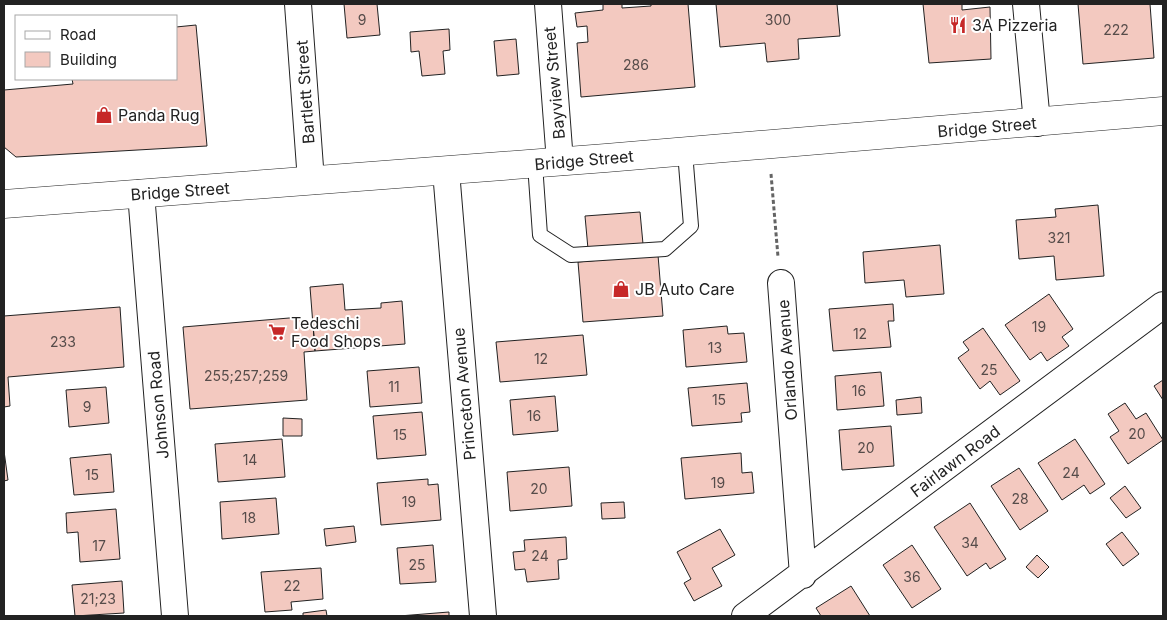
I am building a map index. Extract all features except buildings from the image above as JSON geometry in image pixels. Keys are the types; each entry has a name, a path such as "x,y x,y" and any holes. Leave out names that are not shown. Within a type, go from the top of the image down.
{"main road":[{"name":"Bridge Street","path":"4,204 548,163 1163,111"}],"street":[{"name":"Bartlett Street","path":"298,4 311,181"},
{"name":"Bayview Street","path":"548,4 548,163"},
{"path":"1026,4 1037,122"},
{"name":"Princeton Avenue","path":"446,171 483,616"},
{"name":"Johnson Road","path":"140,193 175,616"},
{"name":"Orlando Avenue","path":"781,282 804,575"},
{"name":"Fairlawn Road","path":"745,616 804,575 1163,305"}],"lane":[{"path":"548,163 540,235 571,256 665,248 691,226 685,152"}],"path":[{"name":"Orlando Avenue","path":"768,145 781,282"}],"place":[{"name":"3A Pizzeria","path":"958,25"},
{"name":"Panda Rug","path":"104,115"},
{"name":"JB Auto Care","path":"621,289"},
{"name":"Tedeschi Food Shops","path":"277,332"}]}
